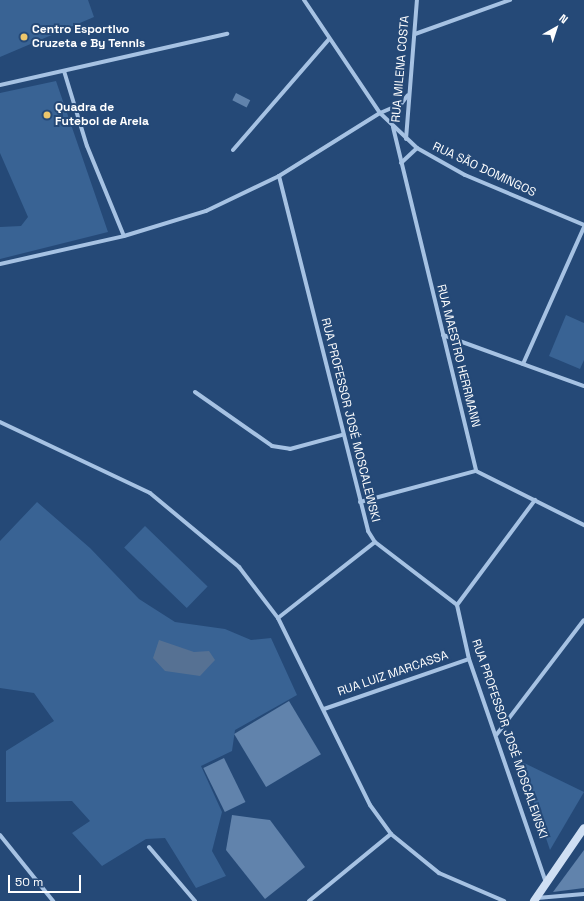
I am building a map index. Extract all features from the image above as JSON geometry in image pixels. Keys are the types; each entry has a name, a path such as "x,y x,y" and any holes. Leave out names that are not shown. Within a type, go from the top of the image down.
{"main road":[{"path":"534,900 545,880 584,828"}],"street":[{"name":"RUA SÃO DOMINGOS","path":"304,0 380,113 393,127 417,148 465,175 584,226"},
{"name":"RUA MILENA COSTA","path":"406,139 408,95 415,34 416,0"},
{"path":"415,34 510,0"},
{"path":"0,85 227,34"},
{"path":"233,150 330,39"},
{"path":"64,71 87,146 124,236"},
{"path":"0,264 124,236 206,211 279,176 380,113 401,104 408,95"},
{"name":"RUA MAESTRO HERRMANN","path":"393,127 476,471"},
{"path":"401,163 417,148"},
{"name":"RUA PROFESSOR JOSÉ MOSCALEWSKI","path":"279,176 342,435 360,502 375,542"},
{"path":"523,364 584,226"},
{"path":"443,335 584,386"},
{"path":"195,392 272,446 290,449 342,435"},
{"path":"0,422 166,503 239,567 278,618 370,805 391,834 439,873 504,901"},
{"path":"360,502 476,471 584,525"},
{"path":"278,618 375,542 457,605 535,500"},
{"name":"RUA PROFESSOR JOSÉ MOSCALEWSKI","path":"457,605 469,659 497,734 545,880"},
{"path":"497,734 584,620"},
{"name":"RUA LUIZ MARCASSA","path":"324,709 469,659"},
{"path":"309,901 391,834"},
{"path":"0,835 53,901"},
{"path":"149,847 194,901"},
{"path":"534,900 584,894"}],"shaded area":[{"name":"Centro Esportivo Cruzeta e By Tennis","path":"0,0 88,0 94,17 0,57"},
{"path":"56,81 108,232 0,259 0,227 21,226 28,217 0,153 0,93"},
{"path":"566,315 584,323 584,360 580,369 549,356"},
{"path":"37,502 90,548 139,599 175,622 225,629 251,640 271,638 297,695 235,730 232,751 201,766 222,812 212,851 226,876 196,888 165,838 146,839 102,866 72,833 90,821 72,801 6,802 6,751 54,721 34,693 0,688 0,541"},
{"path":"145,526 208,586 187,608 124,548"},
{"path":"159,640 194,652 209,651 215,660 200,676 165,671 153,658"},
{"path":"520,761 584,792 550,850"}],"building":[{"path":"236,93 250,100 247,107 232,100"},
{"path":"289,701 321,754 266,787 234,734"},
{"path":"224,758 245,802 225,812 203,768"},
{"path":"232,815 270,820 305,867 265,899 226,850"},
{"path":"584,850 584,888 553,892"}],"place":[{"name":"Centro Esportivo Cruzeta e By Tennis","path":"24,37"},
{"name":"Quadra de Futebol de Areia","path":"47,115"}]}
